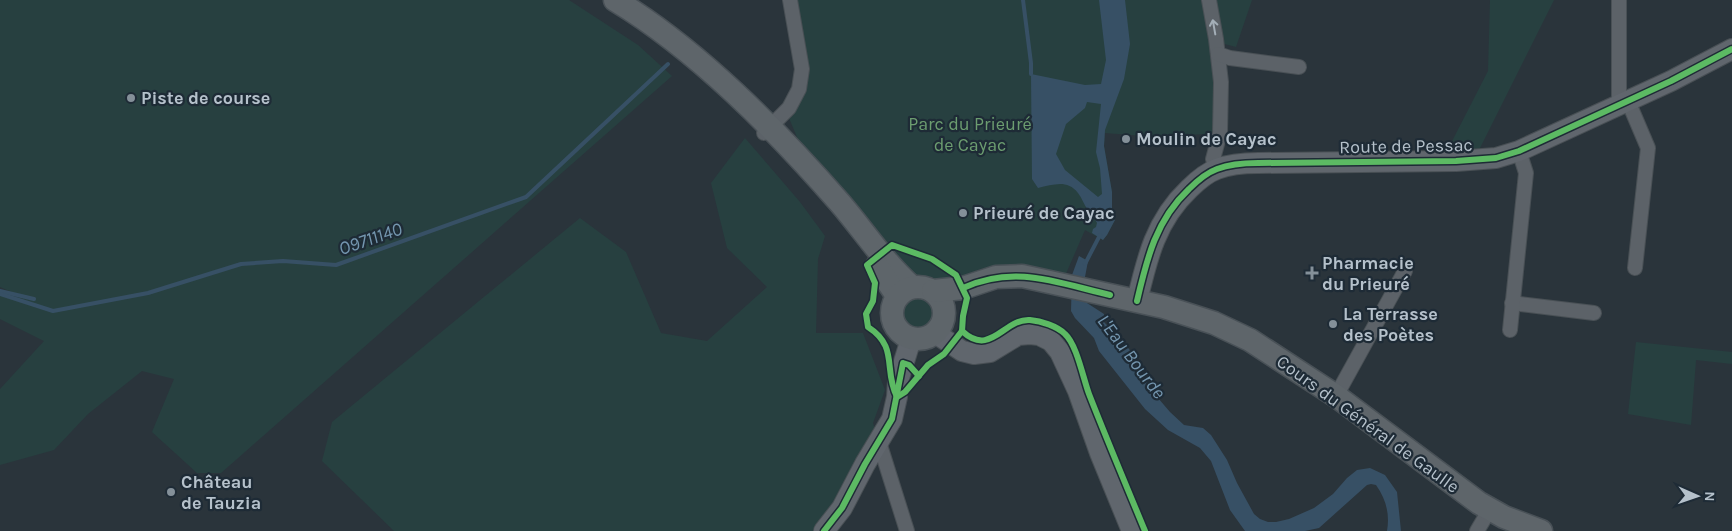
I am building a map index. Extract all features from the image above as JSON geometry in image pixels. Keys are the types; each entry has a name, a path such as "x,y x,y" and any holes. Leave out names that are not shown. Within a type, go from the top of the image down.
{"main road":[{"path":"610,0 766,131"},
{"path":"614,0 647,20 702,65 840,204 899,275 922,296 943,322 935,333 924,339 911,339 899,331 892,319 891,311 922,296"},
{"name":"Cours du Général de Gaulle","path":"922,296 963,288 984,280 1022,276 1138,301 1194,316 1250,340 1336,396 1468,496 1519,523 1541,531"}],"street":[{"path":"766,131 788,108 799,89 802,69 790,0"},
{"path":"1209,0 1221,82 1220,132 1213,159 1216,170"},
{"path":"1619,0 1623,103 1648,148 1635,268"},
{"name":"Route de Pessac","path":"1138,301 1151,246 1170,208 1191,186 1216,170 1229,166 1258,163 1456,161 1496,158 1519,151 1671,81 1732,49"},
{"path":"1218,54 1230,58 1299,67"},
{"path":"1510,330 1526,173 1519,151"},
{"path":"1336,396 1404,272"},
{"path":"1512,303 1594,313"},
{"path":"935,333 962,352 974,354 990,352 1018,335 1039,335 1051,341 1060,352 1078,391 1100,453 1132,531"},
{"path":"824,531 842,508 892,418 895,409 898,380 911,339"},
{"path":"879,442 907,531"},
{"path":"1477,531 1490,509"}],"green space":[{"path":"0,0 569,0 638,45 672,76 221,473 197,473 152,432 174,379 142,371 88,414 54,450 0,465 0,389 44,341 0,319 0,291 16,294 0,287"},
{"name":"Parc du Prieuré de Cayac","path":"790,0 1252,0 1236,47 1221,43 1220,133 1157,137 1105,133 1104,146 1112,192 1112,218 1115,220 1103,240 1085,230 1065,276 1018,265 1006,265 981,269 957,279 936,283 900,270 808,163 786,111 799,89"},
{"path":"1490,0 1554,0 1479,150 1446,153 1488,71"},
{"path":"745,138 800,202 825,236 818,259 816,333 863,333 885,390 873,423 879,442 824,531 394,531 322,461 332,422 580,218 626,252 661,333 707,341 767,287 727,248 711,183"},
{"path":"918,293 929,296 935,302 938,313 935,324 929,330 918,333 907,330 901,324 898,313 901,302 907,296"},
{"path":"1636,342 1732,352 1732,364 1696,360 1691,425 1628,414"}],"water":[{"path":"1099,0 1125,0 1130,44 1124,79 1105,130 1104,146 1112,192 1112,218 1115,220 1103,240 1092,233 1097,223 1074,189 1064,184 1038,188 1032,179 1031,74 1085,85 1101,84 1106,60","holes":["1087,102 1101,104 1096,152 1100,168 1102,194 1098,197 1065,170 1056,154 1066,124 1085,108"]},
{"path":"1079,256 1088,261 1085,277 1087,303 1104,314 1104,322 1129,349 1142,369 1152,391 1170,412 1184,425 1203,428 1211,435 1227,460 1254,514 1268,522 1289,519 1314,508 1333,494 1357,470 1370,468 1385,475 1397,492 1401,531 1387,531 1388,519 1385,501 1376,485 1371,484 1367,485 1319,528 1305,531 1245,531 1230,510 1211,461 1200,448 1168,430 1145,409 1099,351 1094,338 1075,318 1071,311 1072,275"}],"waterway":[{"path":"1023,0 1031,74"},
{"name":"O9711140","path":"0,294 53,311 148,293 241,264 283,261 336,265 526,197 668,64"},
{"name":"L'Eau Bourde","path":"1085,264 1100,235"},
{"path":"0,291 34,299"}],"cycle path":[{"path":"1137,301 1154,240 1168,214 1192,186 1213,171 1227,166 1248,163 1456,161 1496,158 1519,151 1671,81 1732,49"},
{"path":"892,245 932,259 956,275 967,298 962,331 944,354 928,365 905,392 897,397 893,387 889,359 884,342 868,327 866,314 873,301 875,283 867,265 892,245"},
{"path":"963,288 1001,277 1019,277 1054,281 1110,295"},
{"path":"962,331 972,338 989,339 1012,325 1030,320 1049,324 1065,334 1073,346 1089,394 1145,531"},
{"path":"824,531 842,508 892,419 903,363 909,365 919,376"}],"place":[{"name":"Piste de course","path":"131,98"},
{"name":"Moulin de Cayac","path":"1126,139"},
{"name":"Prieuré de Cayac","path":"963,213"},
{"name":"Pharmacie du Prieuré","path":"1312,273"},
{"name":"La Terrasse des Poètes","path":"1333,324"},
{"name":"Château de Tauzia","path":"171,492"}]}
